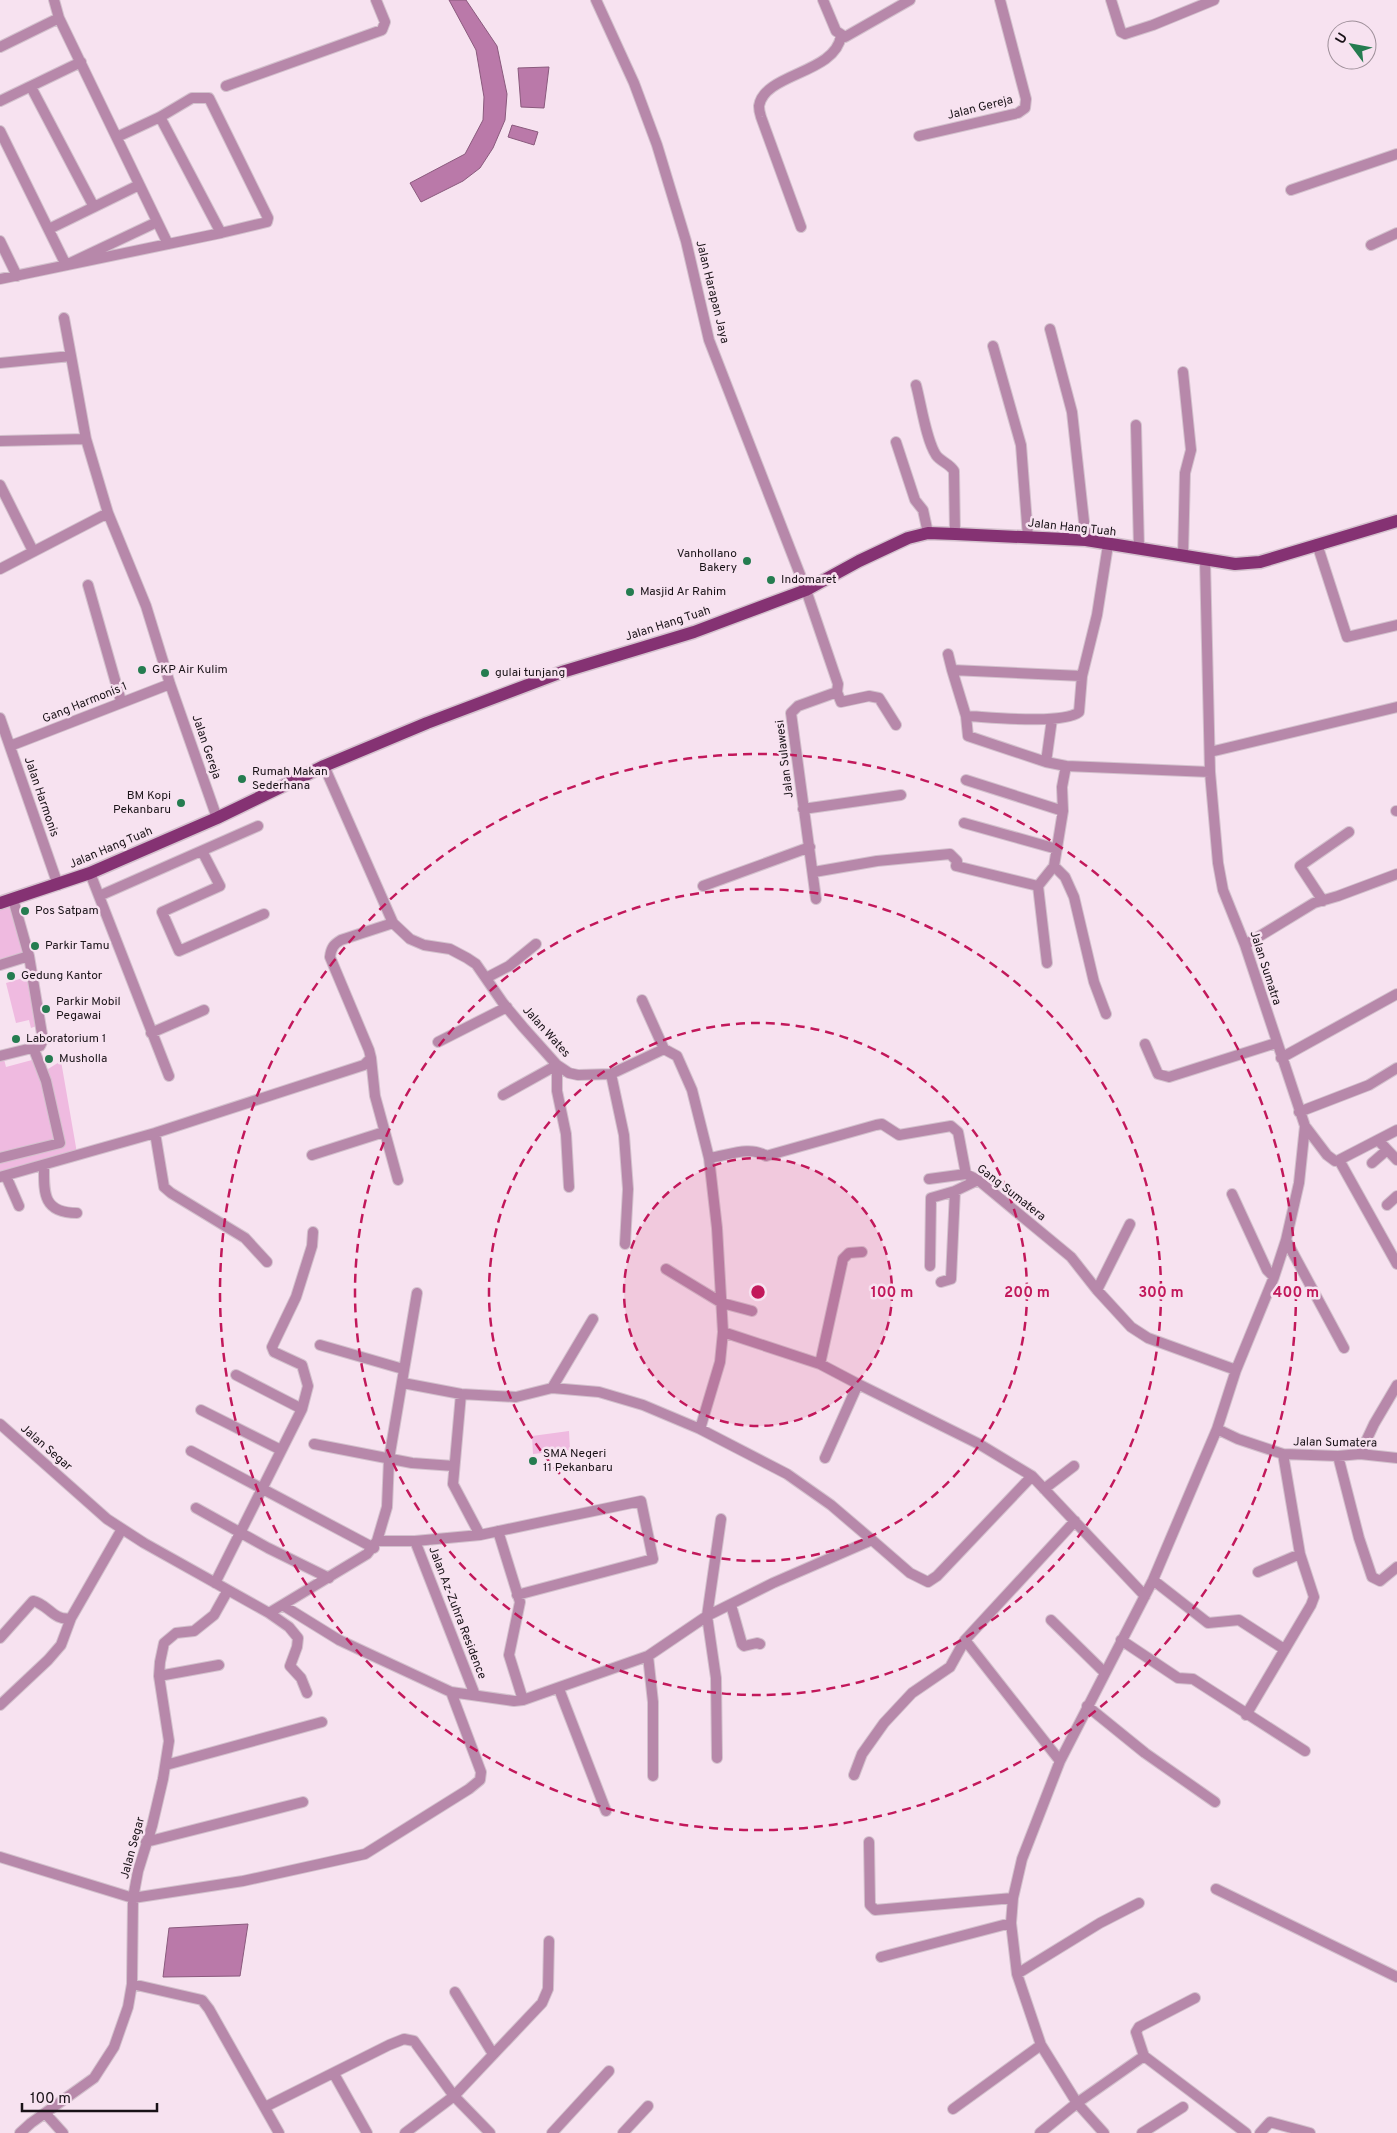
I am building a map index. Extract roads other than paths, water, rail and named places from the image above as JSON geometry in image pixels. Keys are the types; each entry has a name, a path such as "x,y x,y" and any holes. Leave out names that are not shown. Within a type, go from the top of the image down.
{"main road":[{"name":"Jalan Hang Tuah","path":"0,903 90,873 217,818 324,766 427,723 562,672 694,632 806,590 858,561 908,538 928,533 1086,540 1235,564 1260,562 1397,521"}],"street":[{"path":"54,0 59,18 168,244"},
{"path":"226,86 382,30 385,22 376,0"},
{"name":"Jalan Harapan Jaya","path":"596,0 634,84 657,145 686,241 709,340 806,590"},
{"path":"823,0 836,32 841,36 847,37 910,0"},
{"name":"Jalan Gereja","path":"919,136 1018,113 1025,108 1026,99 1000,0"},
{"path":"1110,0 1121,32 1125,34 1153,25 1214,0"},
{"path":"0,47 59,18"},
{"path":"801,227 761,117 759,106 768,89 831,56 840,44 841,36"},
{"path":"0,101 81,62"},
{"path":"31,87 94,208"},
{"path":"0,279 265,223 268,218 209,98 192,98 117,138"},
{"path":"160,116 221,233"},
{"path":"0,131 66,265"},
{"path":"1291,190 1397,154"},
{"path":"49,229 139,185"},
{"path":"66,265 158,222"},
{"path":"1371,245 1397,233"},
{"path":"0,242 17,276"},
{"name":"Jalan Gereja","path":"64,318 86,438 108,513 146,606 170,684 217,818"},
{"path":"1050,329 1072,412 1086,540"},
{"path":"993,346 1021,445 1028,536"},
{"path":"0,363 71,356"},
{"path":"1183,372 1191,450 1185,473 1183,556"},
{"path":"916,385 932,446 938,458 950,465 954,470 955,534"},
{"path":"1136,425 1139,549"},
{"path":"0,441 86,438"},
{"path":"896,442 915,500 923,510 928,533"},
{"path":"0,485 33,551"},
{"path":"0,570 108,513"},
{"path":"1317,544 1347,637 1397,625"},
{"path":"966,716 1052,719 1074,715 1079,712 1082,676 1097,615 1108,545"},
{"name":"Jalan Sumatra","path":"1104,2133 1077,2103 1041,2045 1017,1974 1010,1923 1013,1898 1022,1859 1060,1761 1104,1672 1153,1580 1217,1429 1236,1370 1274,1276 1286,1240 1299,1183 1305,1126 1245,945 1221,881 1214,834 1210,772 1205,560"},
{"path":"88,585 121,702"},
{"path":"806,590 838,684 837,692 841,702 869,696 879,698 896,725"},
{"path":"948,654 966,716 968,736 1046,762 1066,766 1210,772"},
{"path":"952,670 1082,676"},
{"name":"Gang Harmonis 1","path":"10,746 170,684"},
{"name":"Jalan Sulawesi","path":"816,900 814,872 803,809 791,713 798,706 837,692"},
{"path":"1210,752 1397,707"},
{"name":"Jalan Harmonis","path":"0,718 58,885"},
{"path":"1046,762 1052,719"},
{"name":"Jalan Wates","path":"324,766 393,923 410,939 424,945 450,949 476,964 507,1008 557,1065 578,1075 611,1074 664,1049"},
{"path":"1047,963 1038,886 1054,866 1063,811 1062,787 1066,766"},
{"path":"966,780 1063,811"},
{"path":"803,809 901,795"},
{"path":"964,823 1057,849"},
{"path":"99,896 258,826"},
{"path":"1324,901 1300,866 1348,832"},
{"path":"703,886 810,847"},
{"path":"202,850 220,886 162,912 179,951 264,914"},
{"path":"814,872 877,861 950,854 957,861 956,866 1038,886"},
{"path":"1054,866 1065,877 1074,898 1094,982 1106,1014"},
{"path":"90,873 169,1076"},
{"path":"1245,945 1314,903 1397,874"},
{"path":"0,1056 40,1046 43,1040 29,956 13,899"},
{"path":"393,923 341,940 335,944 330,957 369,1050 375,1096 398,1180"},
{"path":"486,978 509,966 536,944"},
{"path":"0,965 29,956"},
{"path":"1281,1058 1397,994"},
{"path":"642,1000 664,1049 677,1056 692,1090 709,1158 717,1228 724,1332 720,1362 700,1429"},
{"path":"438,1042 507,1008"},
{"path":"151,1033 204,1010"},
{"path":"1145,1044 1158,1074 1168,1077 1276,1043"},
{"path":"0,1158 60,1142 46,1080 33,1047"},
{"path":"19,1206 3,1177 156,1134 364,1064 371,1058"},
{"path":"504,1095 557,1065"},
{"path":"557,1065 556,1084 566,1134 570,1187"},
{"path":"1299,1112 1369,1085 1397,1068"},
{"path":"611,1074 624,1135 628,1190 625,1244"},
{"name":"Gang Sumatera","path":"709,1158 750,1151 760,1152 767,1160 882,1124 898,1135 948,1126 955,1128 958,1132 966,1174 978,1180 1071,1257 1096,1290 1131,1327 1148,1338 1236,1370"},
{"path":"1305,1126 1335,1161 1397,1130"},
{"path":"312,1155 384,1132"},
{"path":"156,1134 164,1186 171,1193 245,1238 267,1262"},
{"path":"1378,1140 1397,1160"},
{"path":"1372,1163 1387,1150"},
{"path":"1339,1160 1395,1257"},
{"path":"44,1165 46,1198 51,1206 62,1212 77,1212"},
{"path":"929,1179 966,1174"},
{"path":"930,1266 931,1198 955,1191 978,1180"},
{"path":"941,1282 951,1280 955,1191"},
{"path":"1232,1194 1267,1270 1274,1276"},
{"path":"1387,1205 1397,1196"},
{"path":"1096,1290 1130,1224"},
{"path":"215,1583 302,1409 308,1386 304,1370 296,1362 274,1352 272,1347 296,1297 312,1246 313,1232"},
{"path":"1286,1240 1344,1348"},
{"path":"820,1364 843,1259 849,1253 862,1252"},
{"path":"666,1269 722,1303 752,1311"},
{"path":"269,1613 284,1606 367,1554 376,1544 387,1507 389,1459 417,1293"},
{"path":"552,1388 593,1319"},
{"path":"724,1332 820,1364 980,1444 1032,1476 1145,1596"},
{"path":"320,1345 403,1369"},
{"path":"236,1375 302,1409"},
{"path":"403,1383 461,1394 516,1397 552,1388 599,1392 643,1405 700,1429 787,1474 831,1505 910,1573 928,1582 937,1576 1032,1476"},
{"path":"825,1458 858,1384"},
{"path":"1360,1454 1374,1424 1397,1385"},
{"path":"461,1394 453,1484 480,1535"},
{"path":"201,1410 281,1450"},
{"name":"Jalan Segar","path":"0,1424 107,1519 269,1613 289,1627 298,1638 297,1647 290,1666 301,1678 307,1693"},
{"name":"Jalan Sumatera","path":"1217,1429 1238,1439 1283,1454 1338,1456 1360,1454 1397,1458"},
{"path":"314,1444 412,1464 454,1466"},
{"path":"191,1451 262,1490 376,1544 480,1535 641,1501 653,1559 517,1595"},
{"path":"1246,1715 1311,1606 1314,1597 1300,1554 1283,1454"},
{"path":"1338,1456 1359,1538 1372,1577 1380,1581 1397,1567"},
{"path":"1044,1489 1074,1466"},
{"path":"196,1508 329,1578"},
{"path":"717,1758 716,1678 707,1616 721,1519"},
{"path":"854,1775 862,1754 884,1723 912,1694 950,1667 965,1640 1075,1521"},
{"path":"0,1705 48,1660 61,1644 70,1618 122,1529"},
{"path":"498,1531 520,1602 509,1655 523,1700"},
{"path":"284,1606 339,1640 450,1692 514,1701 523,1700 648,1656 707,1616 773,1583 872,1540"},
{"name":"Jalan Az-Zuhra Residence","path":"415,1541 475,1695"},
{"path":"1258,1572 1300,1554"},
{"path":"1153,1580 1208,1623 1239,1620 1284,1649"},
{"name":"Jalan Segar","path":"20,2133 94,2078 114,2047 128,2007 132,1984 133,1898 138,1871 152,1826 166,1765 169,1741 159,1676 164,1643 176,1633 194,1631 214,1615 228,1590"},
{"path":"0,1638 34,1601 59,1618 70,1618"},
{"path":"731,1604 742,1644 744,1646 760,1644"},
{"path":"1051,1620 1104,1672"},
{"path":"965,1640 1060,1761"},
{"path":"1121,1640 1178,1678 1193,1679 1246,1715 1305,1751"},
{"path":"648,1656 653,1702 653,1776"},
{"path":"159,1676 219,1665"},
{"path":"558,1689 606,1811"},
{"path":"0,1857 133,1898 243,1881 365,1854 470,1789 480,1780 481,1772 450,1692"},
{"path":"1087,1706 1145,1753 1215,1802"},
{"path":"166,1765 322,1722"},
{"path":"146,1842 303,1802"},
{"path":"869,1842 870,1905 875,1910 1013,1898"},
{"path":"1216,1888 1397,1977"},
{"path":"1017,1974 1100,1923 1139,1903"},
{"path":"881,1957 1010,1923"},
{"path":"406,2133 454,2096 542,2003 548,1989 549,1941"},
{"path":"132,1984 202,2000 279,2133"},
{"path":"455,1992 493,2054"},
{"path":"1195,1998 1139,2027 1136,2032 1144,2056 1243,2132"},
{"path":"265,2107 334,2074 389,2044 404,2039 414,2040 454,2096 490,2133"},
{"path":"953,2108 1041,2045"},
{"path":"1040,2133 1077,2103 1144,2056"},
{"path":"552,2133 609,2071"},
{"path":"334,2074 368,2133"},
{"path":"623,2133 648,2106"},
{"path":"1142,2133 1183,2107"},
{"path":"45,2113 63,2133"},
{"path":"1260,2133 1272,2122 1310,2133"}],"place":[{"name":"Vanhollano Bakery","path":"747,561"},
{"name":"Indomaret","path":"771,580"},
{"name":"Masjid Ar Rahim","path":"630,592"},
{"name":"GKP Air Kulim","path":"142,670"},
{"name":"gulai tunjang","path":"485,673"},
{"name":"Rumah Makan Sederhana","path":"242,779"},
{"name":"BM Kopi Pekanbaru","path":"181,803"},
{"name":"Pos Satpam","path":"25,911"},
{"name":"Parkir Tamu","path":"35,946"},
{"name":"Gedung Kantor","path":"11,976"},
{"name":"Parkir Mobil Pegawai","path":"46,1009"},
{"name":"Laboratorium 1","path":"16,1039"},
{"name":"Musholla","path":"49,1059"},
{"name":"SMA Negeri 11 Pekanbaru","path":"533,1461"}]}
